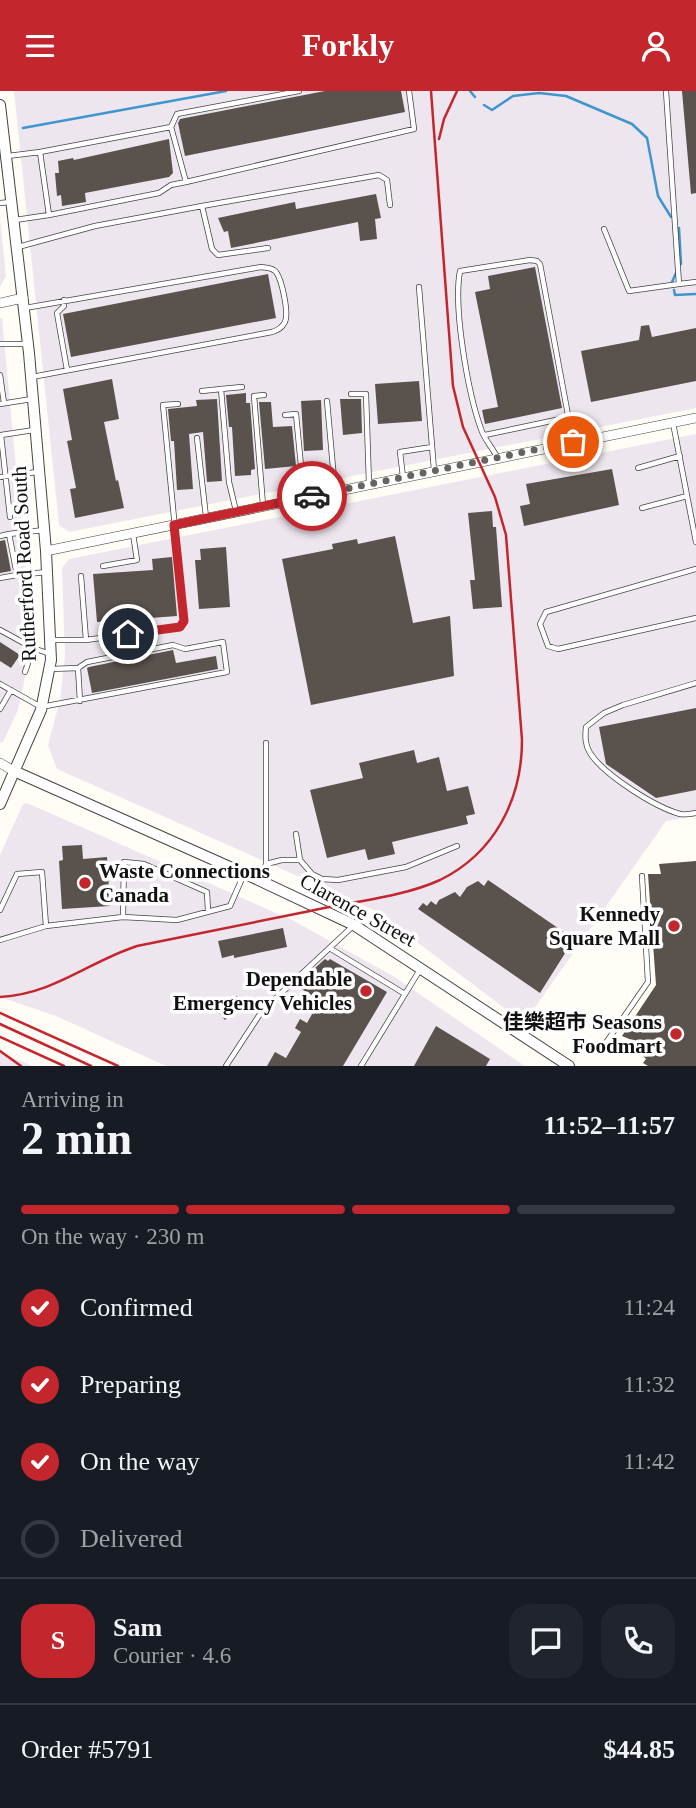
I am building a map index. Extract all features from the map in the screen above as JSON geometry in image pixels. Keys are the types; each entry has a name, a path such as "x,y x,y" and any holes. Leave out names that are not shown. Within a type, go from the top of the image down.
{"street":[{"name":"Rutherford Road South","path":"0,105 2,143 6,156 6,202 14,220 28,344 48,572 51,640 50,669 41,706 0,804"},
{"path":"0,303 23,303"},
{"path":"46,551 696,418"},
{"name":"Clarence Street","path":"0,763 354,925 569,1066"}],"lane":[{"path":"186,182 171,127 177,114 299,91"},
{"path":"14,220 159,193 172,185 414,129 409,91"},
{"path":"666,91 679,284"},
{"path":"6,156 171,127"},
{"path":"40,152 49,215"},
{"path":"17,248 95,226 379,175 387,180 390,205"},
{"path":"202,206 212,249 219,255 268,249"},
{"path":"604,229 629,292 696,282"},
{"path":"497,457 485,436 469,387 458,310 460,271 530,260 540,264 573,442"},
{"path":"23,303 147,288 261,267 271,268 276,273 283,291 287,316 282,327 272,332 31,377"},
{"path":"419,287 434,470"},
{"path":"64,300 64,306 57,313 67,370"},
{"path":"0,344 28,344"},
{"path":"0,375 2,404 33,399"},
{"path":"202,391 242,387"},
{"path":"221,389 229,482 237,512"},
{"path":"351,394 366,394 369,484"},
{"path":"263,506 254,396 264,395"},
{"path":"327,401 335,491"},
{"path":"51,640 86,640 180,627 184,621 163,405 178,404"},
{"path":"285,415 296,414 304,498"},
{"path":"485,436 570,417"},
{"path":"673,422 696,542"},
{"path":"10,517 0,435 35,430"},
{"path":"197,438 206,518"},
{"path":"403,477 400,452 432,447"},
{"path":"638,468 680,456"},
{"path":"0,477 39,472"},
{"path":"642,508 687,496"},
{"path":"0,537 44,530"},
{"path":"103,566 137,560 133,533"},
{"path":"9,534 17,575"},
{"path":"696,569 546,612 540,624 548,646 558,649 696,618"},
{"path":"0,578 48,572"},
{"path":"81,576 86,640"},
{"path":"0,630 33,648 51,654"},
{"path":"0,684 41,706 228,672 223,642 185,649 173,645 87,662 78,668 50,669"},
{"path":"25,672 33,648"},
{"path":"78,668 80,701"},
{"path":"696,683 604,713 586,727 584,739 589,752 602,767 629,786 660,806 683,815 696,813"},
{"path":"0,709 11,690"},
{"path":"261,881 266,865 266,743"},
{"path":"296,834 300,860 312,874 322,879 338,880 406,867 457,846"},
{"path":"266,865 282,860 300,860"},
{"path":"123,917 124,862 144,864 207,892 208,912"},
{"path":"0,910 17,874 42,872 46,926"},
{"path":"0,940 46,926 123,917 177,920 230,906 244,873"},
{"path":"603,1047 648,982 642,876"},
{"path":"226,1066 262,1011 354,925"},
{"path":"330,949 405,994"},
{"path":"361,1066 421,968"}],"shaded area":[{"path":"14,91 696,91 696,408 69,532 59,525"},
{"path":"0,218 6,276 0,287"},
{"path":"0,318 31,626 29,660 18,710 3,742 0,742"},
{"path":"696,434 696,816 666,821 524,1023 376,911 57,769 48,745 60,700 65,655 62,568 69,559"},
{"path":"27,803 292,920 393,976 525,1066 166,1066 56,1016 0,997 0,855 23,804"},
{"path":"0,1052 32,1066 0,1066"}],"building":[{"path":"325,91 401,91 405,112 185,156 178,123 180,119"},
{"path":"682,91 696,91 696,193 691,194"},
{"path":"169,139 173,173 169,177 85,193 86,202 62,206 61,195 57,196 55,173 59,173 58,161 74,160"},
{"path":"376,194 381,218 375,219 377,239 360,241 358,222 231,248 228,231 224,232 218,218 295,202 296,209"},
{"path":"535,267 562,408 485,424 482,410 498,407 475,292 490,289 488,276"},
{"path":"268,274 276,318 71,357 63,314"},
{"path":"649,325 652,337 696,328 696,381 591,402 581,351 639,340 641,326"},
{"path":"112,379 119,419 104,422 124,508 75,518 70,489 76,488 67,441 72,440 63,389"},
{"path":"419,381 422,421 378,424 375,384"},
{"path":"246,393 246,403 250,403 255,469 251,470 251,475 235,476 232,427 229,427 226,395"},
{"path":"217,399 222,481 207,482 203,432 189,434 193,489 177,490 174,441 171,441 168,409 197,406 196,400"},
{"path":"340,399 361,399 362,433 343,435"},
{"path":"321,400 323,450 304,451 301,401"},
{"path":"259,402 271,402 273,427 292,426 296,466 265,469"},
{"path":"612,469 619,505 524,526 520,506 530,504 526,484"},
{"path":"492,511 493,527 496,527 502,607 473,609 470,580 475,580 468,513"},
{"path":"395,536 413,623 450,616 454,676 311,705 282,559 333,549 332,544 357,539 358,544"},
{"path":"5,540 11,571 0,573 0,541"},
{"path":"226,547 230,607 199,609 195,560 201,560 200,549"},
{"path":"172,557 177,616 97,622 93,574 153,570 152,559"},
{"path":"0,642 20,655 11,668 0,661"},
{"path":"173,650 176,663 216,656 218,669 92,693 87,668"},
{"path":"696,708 696,790 656,798 606,764 599,727"},
{"path":"414,750 417,763 439,757 447,791 468,786 475,814 466,816 468,824 392,842 395,854 368,860 365,849 327,858 310,790 363,778 359,763"},
{"name":"Waste Connections Canada","path":"82,845 83,859 107,857 110,906 62,909 59,861 63,860 62,846"},
{"name":"Kennedy Square Mall","path":"696,861 696,1066 648,1066 643,1063 646,1059 641,1054 644,1051 637,1047 639,1043 622,1036 656,985 648,874 661,874 659,864"},
{"path":"488,880 574,939 540,993 418,909 423,903 427,906 431,901 436,905 439,900 455,892 460,897 467,887 478,881 484,886"},
{"path":"283,928 287,947 222,958 218,941"},
{"path":"325,959 330,959 387,992 343,1066 267,1066 275,1052 286,1058 301,1032 295,1028 300,1019 307,1023 320,1000 298,987"},
{"path":"237,996 243,1004 225,1020 218,1012"},
{"path":"436,1026 490,1059 486,1066 414,1066"}],"waterway":[{"path":"23,128 226,91"},
{"path":"470,91 475,97"},
{"path":"484,105 492,110 513,96 539,93 566,96 632,124 647,138 658,196 671,217"},
{"path":"679,228 681,264"},
{"path":"672,282 676,273"},
{"path":"674,290 675,295 696,294"}],"railway":[{"path":"0,997 19,995 54,984 137,946 425,886 459,869 476,855 502,822 517,783 522,740 506,535 495,497 463,427 453,386 431,91"},
{"path":"439,139 444,119 457,91"},
{"path":"0,1013 118,1066"},
{"path":"0,1024 91,1066"},
{"path":"0,1037 64,1066"},
{"path":"0,1051 21,1066"}],"way so far":[{"path":"312,496 573,442"}],"place":[{"name":"Waste Connections Canada","path":"85,883"},
{"name":"Kennedy Square Mall","path":"674,926"},
{"name":"Dependable Emergency Vehicles","path":"366,991"},
{"name":"佳樂超市 Seasons Foodmart","path":"676,1034"}],"route":[{"path":"128,634 180,627 184,621 174,525 312,496"}]}
